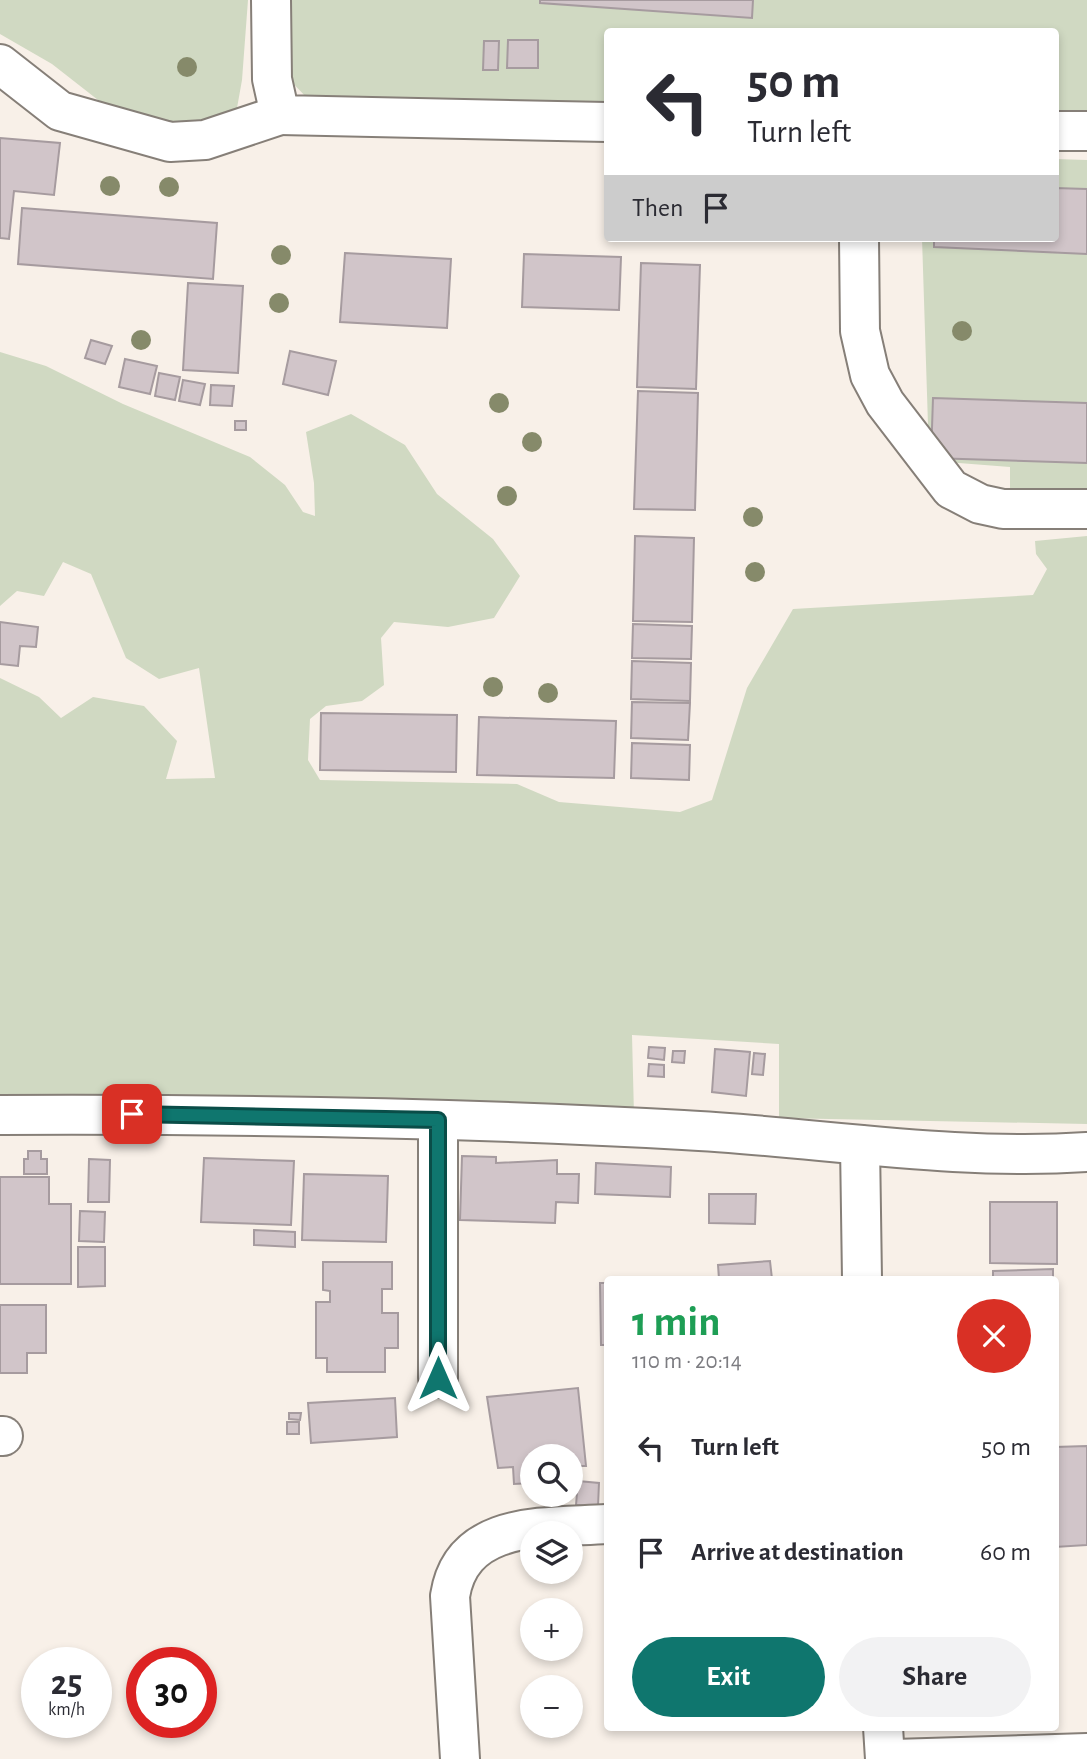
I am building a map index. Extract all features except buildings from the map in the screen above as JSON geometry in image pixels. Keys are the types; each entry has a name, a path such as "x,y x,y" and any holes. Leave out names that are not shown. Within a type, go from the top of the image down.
{"street":[{"path":"271,0 272,79 280,115"},
{"path":"0,64 60,111 170,142 205,141 280,115 604,122"},
{"path":"1059,131 1087,131"},
{"path":"859,242 860,331 870,375 885,402 951,489 980,505 1003,509 1087,509"},
{"path":"0,1115 438,1120 773,1134 860,1145 980,1153 1087,1152"},
{"path":"438,1120 438,1378"},
{"path":"860,1145 862,1276"},
{"path":"460,1759 450,1596 453,1578 464,1560 475,1548 496,1536 527,1530 604,1524"},
{"path":"883,1731 885,1759"},
{"path":"894,1759 1087,1753"}],"green space":[{"path":"0,0 248,0 242,80 237,108 214,131 190,134 107,107 52,64 0,34"},
{"path":"285,0 1087,0 1087,112 1059,111 1059,28 604,28 604,107 307,98 286,76"},
{"path":"1059,159 1087,160 1087,500 1010,500 1010,467 933,461 929,456 922,242 1059,242"},
{"path":"0,352 46,366 123,404 250,457 285,485 303,512 315,516 314,483 306,432 351,414 405,445 437,494 493,539 520,576 494,618 448,627 394,622 381,638 384,685 362,701 326,706 310,719 308,760 320,780 517,784 559,802 680,812 712,800 747,688 793,609 1033,595 1047,569 1036,554 1035,541 1087,536 1087,1124 779,1118 779,1044 632,1035 634,1115 0,1104 0,678 39,697 61,718 93,697 144,706 177,741 166,779 215,778 199,668 159,679 126,658 91,574 63,562 44,596 17,591 0,606"}],"route":[{"path":"132,1114 438,1120 438,1378"}]}
